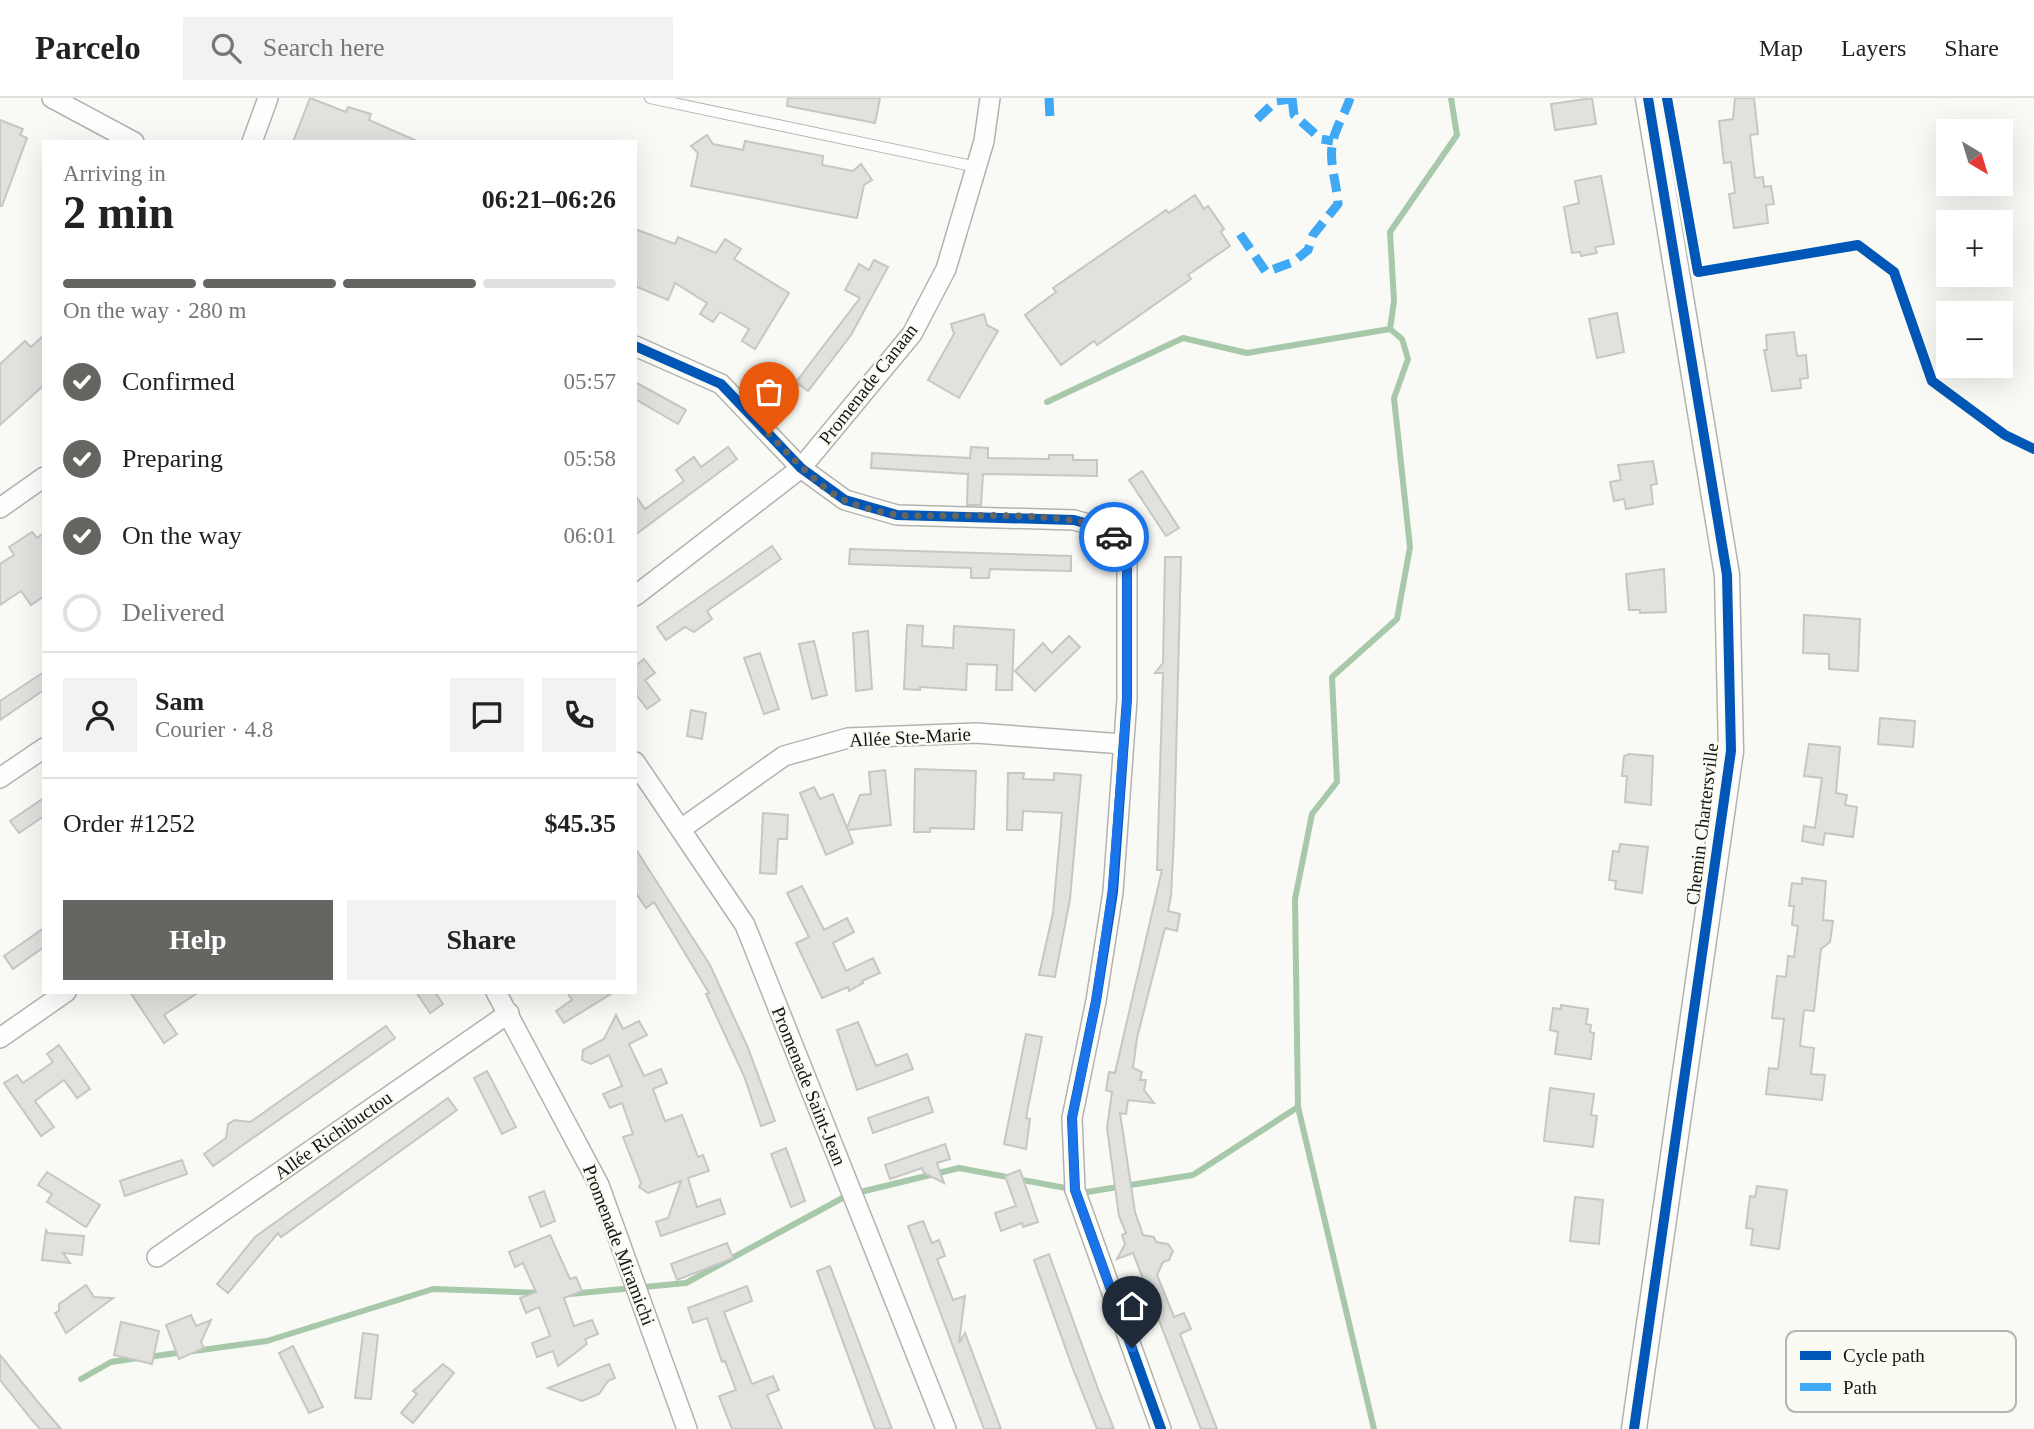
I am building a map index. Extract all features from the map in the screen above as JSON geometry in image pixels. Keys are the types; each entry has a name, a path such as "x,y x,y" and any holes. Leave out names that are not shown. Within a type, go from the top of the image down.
{"street":[{"path":"52,98 130,140"},
{"path":"253,140 268,98"},
{"name":"Promenade Canaan","path":"637,594 801,468 912,334 946,269 984,141 990,98"},
{"name":"Chemin Chartersville","path":"1634,1429 1731,751 1727,575 1648,98"},
{"path":"637,347 721,384 801,468 845,500 897,515 993,515 1074,520 1109,530 1127,558 1127,699 1112,892 1096,1001 1072,1118 1075,1190 1161,1429"},
{"path":"0,508 42,478"},
{"name":"Allée Ste-Marie","path":"681,829 784,756 848,738 976,733 1123,744"},
{"path":"0,778 42,749"},
{"name":"Promenade Saint-Jean","path":"637,765 745,925 946,1429"},
{"path":"0,1038 63,994"},
{"name":"Promenade Miramichi","path":"497,994 599,1185 687,1429"},
{"name":"Allée Richibuctou","path":"157,1257 509,1013"}],"lane":[{"path":"650,98 977,167"}],"building":[{"path":"310,98 346,112 348,107 371,114 369,120 414,140 294,140"},
{"path":"788,98 880,98 875,123 787,106"},
{"path":"1592,98 1596,124 1555,130 1551,104"},
{"path":"1735,98 1754,98 1758,134 1750,135 1755,178 1763,177 1764,187 1771,186 1774,204 1766,205 1768,223 1734,228 1729,194 1735,193 1731,162 1724,163 1719,121 1733,119"},
{"path":"0,120 23,129 20,135 27,138 2,206 0,206"},
{"path":"707,135 713,144 743,150 745,141 823,156 822,165 853,171 861,164 872,180 864,185 857,218 691,186 698,153 691,146"},
{"path":"1601,176 1614,244 1595,247 1597,253 1581,256 1580,252 1572,253 1564,207 1579,203 1575,181"},
{"path":"1195,195 1204,209 1208,206 1224,229 1221,232 1230,246 1188,275 1191,279 1097,345 1094,341 1061,365 1025,315 1056,292 1053,288 1166,210 1169,213"},
{"path":"637,230 675,244 678,237 716,253 725,239 741,249 734,259 789,293 755,349 742,341 749,329 720,312 713,322 700,314 707,303 675,283 668,300 637,287"},
{"path":"874,260 888,267 851,335 808,391 796,382 860,298 845,290 859,264 869,270"},
{"path":"1617,313 1624,352 1597,358 1589,319"},
{"path":"984,314 987,325 998,331 959,398 928,380 954,334 951,324"},
{"path":"1794,332 1797,356 1806,355 1808,378 1800,379 1801,388 1772,391 1764,350 1767,350 1766,335"},
{"path":"42,337 42,387 0,425 0,364 25,341 31,347"},
{"path":"637,383 686,410 678,424 637,400"},
{"path":"728,447 737,459 637,534 637,498 645,509 684,481 676,470 694,457 701,467"},
{"path":"971,447 988,448 988,458 1049,459 1049,455 1073,455 1073,460 1097,460 1097,476 983,474 981,505 967,505 968,474 871,468 872,453 970,458"},
{"path":"1653,461 1657,484 1651,485 1653,504 1626,509 1624,499 1614,501 1610,482 1621,480 1618,465"},
{"path":"1142,471 1179,528 1166,536 1129,480"},
{"path":"32,532 37,538 42,534 42,597 31,605 21,591 0,605 0,564 14,555 9,547"},
{"path":"772,546 781,559 707,611 712,619 694,632 685,627 666,640 657,627"},
{"path":"850,549 1071,556 1071,571 990,569 989,578 971,578 971,568 849,564"},
{"path":"1165,557 1181,557 1174,838 1168,911 1180,914 1177,931 1165,928 1137,1038 1133,1068 1142,1072 1140,1080 1146,1080 1144,1090 1154,1103 1128,1100 1126,1114 1120,1113 1135,1212 1143,1235 1154,1237 1156,1242 1168,1244 1173,1251 1169,1260 1163,1262 1157,1275 1174,1317 1184,1313 1191,1329 1180,1334 1217,1429 1201,1429 1133,1253 1117,1259 1125,1244 1122,1235 1126,1233 1119,1216 1107,1128 1112,1092 1106,1090 1109,1072 1115,1073 1162,870 1157,870 1163,673 1155,673 1163,663"},
{"path":"1664,569 1666,612 1640,613 1640,610 1629,610 1626,574"},
{"path":"1804,615 1860,619 1858,671 1829,669 1829,654 1803,653"},
{"path":"907,625 923,626 922,646 953,648 954,626 1014,630 1012,690 996,690 997,665 967,664 966,690 920,687 920,690 904,689"},
{"path":"868,631 872,689 856,691 853,633"},
{"path":"1069,636 1080,647 1035,691 1015,671 1043,643 1052,653"},
{"path":"814,641 827,695 812,699 799,644"},
{"path":"760,653 779,709 764,714 744,658"},
{"path":"644,659 655,673 645,680 660,700 647,709 637,696 637,664"},
{"path":"42,673 42,691 0,720 0,701"},
{"path":"691,710 706,713 702,739 687,736"},
{"path":"1880,718 1915,721 1913,747 1878,744"},
{"path":"1809,744 1840,747 1836,793 1847,795 1845,805 1857,807 1853,837 1825,833 1823,845 1802,841 1804,826 1815,828 1822,778 1804,776"},
{"path":"1624,756 1653,756 1651,805 1625,802 1627,776 1622,776"},
{"path":"915,769 976,771 974,829 930,828 930,832 914,832"},
{"path":"885,770 891,825 848,830 853,843 826,855 800,793 814,787 820,799 833,794 847,828 860,795 871,794 869,772"},
{"path":"1008,773 1024,773 1023,779 1054,780 1054,773 1081,775 1070,899 1055,977 1039,975 1053,913 1062,813 1023,811 1022,830 1007,830"},
{"path":"42,799 42,817 19,833 10,821"},
{"path":"763,813 788,815 787,839 778,839 776,874 760,873"},
{"path":"1620,844 1648,847 1642,893 1615,889 1616,881 1609,880 1613,851 1619,852"},
{"path":"637,851 710,965 748,1048 775,1121 761,1126 744,1076 706,994 709,993 654,902 646,908 637,895"},
{"path":"1802,878 1826,881 1823,920 1833,921 1830,942 1821,949 1814,1011 1804,1010 1800,1046 1814,1048 1811,1074 1825,1075 1822,1100 1766,1094 1769,1068 1778,1069 1784,1019 1772,1018 1777,976 1786,977 1788,956 1794,957 1798,926 1792,925 1794,906 1789,906 1792,883 1802,884"},
{"path":"802,886 824,930 847,918 854,932 833,943 846,971 873,958 880,973 862,981 863,983 849,991 848,987 822,998 796,943 809,937 787,893"},
{"path":"42,929 42,948 13,969 4,956"},
{"path":"131,994 196,994 164,1015 177,1034 164,1043"},
{"path":"417,994 436,994 443,1004 430,1013"},
{"path":"568,994 611,994 564,1023 556,1011 572,1000"},
{"path":"1561,1005 1588,1009 1586,1024 1591,1025 1590,1032 1594,1033 1591,1059 1555,1054 1558,1032 1550,1030 1553,1008 1561,1009"},
{"path":"616,1015 623,1029 639,1021 647,1035 629,1044 644,1076 661,1069 667,1083 653,1089 665,1121 682,1115 698,1157 703,1155 709,1171 688,1178 697,1207 720,1199 725,1214 661,1236 656,1222 668,1218 681,1181 648,1193 639,1187 641,1183 623,1137 633,1134 622,1103 610,1108 603,1094 622,1086 609,1055 591,1064 582,1060 583,1050 604,1039"},
{"path":"858,1022 876,1066 907,1054 913,1069 857,1090 837,1030"},
{"path":"386,1026 395,1038 213,1166 204,1154 226,1138 228,1124 235,1120 250,1122"},
{"path":"1026,1034 1042,1037 1026,1118 1030,1119 1026,1149 1004,1144"},
{"path":"59,1045 90,1089 77,1098 64,1080 35,1101 54,1127 41,1136 4,1083 17,1075 23,1083 53,1062 47,1054"},
{"path":"487,1071 516,1127 502,1134 474,1078"},
{"path":"1550,1088 1594,1094 1591,1115 1597,1116 1593,1147 1544,1141"},
{"path":"928,1097 933,1112 873,1133 868,1118"},
{"path":"448,1098 457,1110 281,1237 278,1233 228,1293 217,1284 255,1237"},
{"path":"945,1144 950,1159 937,1163 944,1183 924,1173 922,1168 890,1179 885,1165"},
{"path":"786,1148 805,1201 791,1207 771,1154"},
{"path":"182,1160 187,1174 125,1196 120,1181"},
{"path":"1020,1170 1038,1222 1023,1227 1022,1223 1001,1231 995,1213 1016,1206 1005,1176"},
{"path":"47,1172 100,1205 86,1227 47,1202 52,1194 38,1185"},
{"path":"1757,1186 1787,1190 1779,1249 1751,1245 1753,1229 1746,1228 1750,1196 1755,1197"},
{"path":"544,1191 555,1221 541,1227 529,1197"},
{"path":"1575,1197 1603,1200 1599,1244 1570,1241"},
{"path":"923,1221 932,1243 939,1240 945,1256 937,1259 953,1300 965,1296 959,1343 965,1333 1001,1429 984,1429 973,1400 908,1226"},
{"path":"46,1230 48,1233 84,1236 82,1255 63,1253 70,1263 42,1260"},
{"path":"550,1235 570,1279 576,1277 582,1291 564,1298 574,1326 592,1320 598,1334 585,1339 587,1344 558,1366 553,1351 537,1357 532,1343 550,1336 539,1307 526,1313 520,1298 536,1292 523,1263 515,1267 509,1252"},
{"path":"727,1243 733,1258 677,1280 671,1264"},
{"path":"1049,1254 1114,1429 1097,1429 1073,1369 1034,1260"},
{"path":"830,1266 892,1429 875,1429 817,1271"},
{"path":"86,1285 94,1297 113,1298 66,1333 55,1313 59,1311 59,1304"},
{"path":"747,1286 752,1301 724,1312 752,1384 773,1376 779,1390 767,1395 782,1429 732,1429 719,1396 736,1390 725,1361 722,1362 707,1318 693,1323 688,1308"},
{"path":"191,1315 196,1326 211,1320 201,1342 204,1348 179,1359 166,1325"},
{"path":"121,1322 159,1331 152,1364 114,1355"},
{"path":"363,1333 378,1335 371,1399 355,1398"},
{"path":"293,1346 323,1407 309,1413 279,1353"},
{"path":"0,1355 61,1429 40,1429 32,1420 0,1380"},
{"path":"443,1364 454,1373 413,1423 401,1413 417,1394 413,1391"},
{"path":"609,1364 615,1378 608,1381 599,1394 582,1401 548,1388"}],"waterway":[{"path":"1390,329 1394,301 1390,232 1457,135 1451,98"},
{"path":"1047,402 1183,338 1247,353 1390,329"},
{"path":"1374,1429 1298,1107 1295,899 1312,814 1337,782 1332,677 1397,619 1410,547 1394,398 1408,359 1402,339 1390,329"},
{"path":"570,1294 686,1283 848,1195 959,1168 1087,1192 1193,1175 1298,1107"},
{"path":"194,1351 267,1341 433,1289 541,1293"},
{"path":"149,1357 183,1352"},
{"path":"81,1379 111,1362 138,1358"}],"marked path":[{"path":"1049,98 1050,118"},
{"path":"1292,98 1294,115 1321,139 1333,141"},
{"path":"1240,234 1266,272 1293,262 1308,250 1313,235 1338,204 1332,149 1336,130 1350,98"},
{"path":"1257,119 1276,101 1292,99"}],"cycle path":[{"path":"1634,1429 1731,751 1727,575 1648,98"},
{"path":"1667,98 1698,272 1858,245 1894,272 1932,381 2005,435 2034,449"},
{"path":"637,347 721,384 801,468 845,500 897,515 1074,520 1109,530 1127,557 1127,699 1113,892 1096,1001 1072,1118 1075,1190 1161,1429"}],"way so far":[{"path":"769,434 801,468 845,500 897,515 993,515 1074,520 1109,530 1114,537"}],"route":[{"path":"1114,537 1127,558 1127,699 1112,892 1096,1001 1072,1118 1075,1190 1132,1348"}]}
